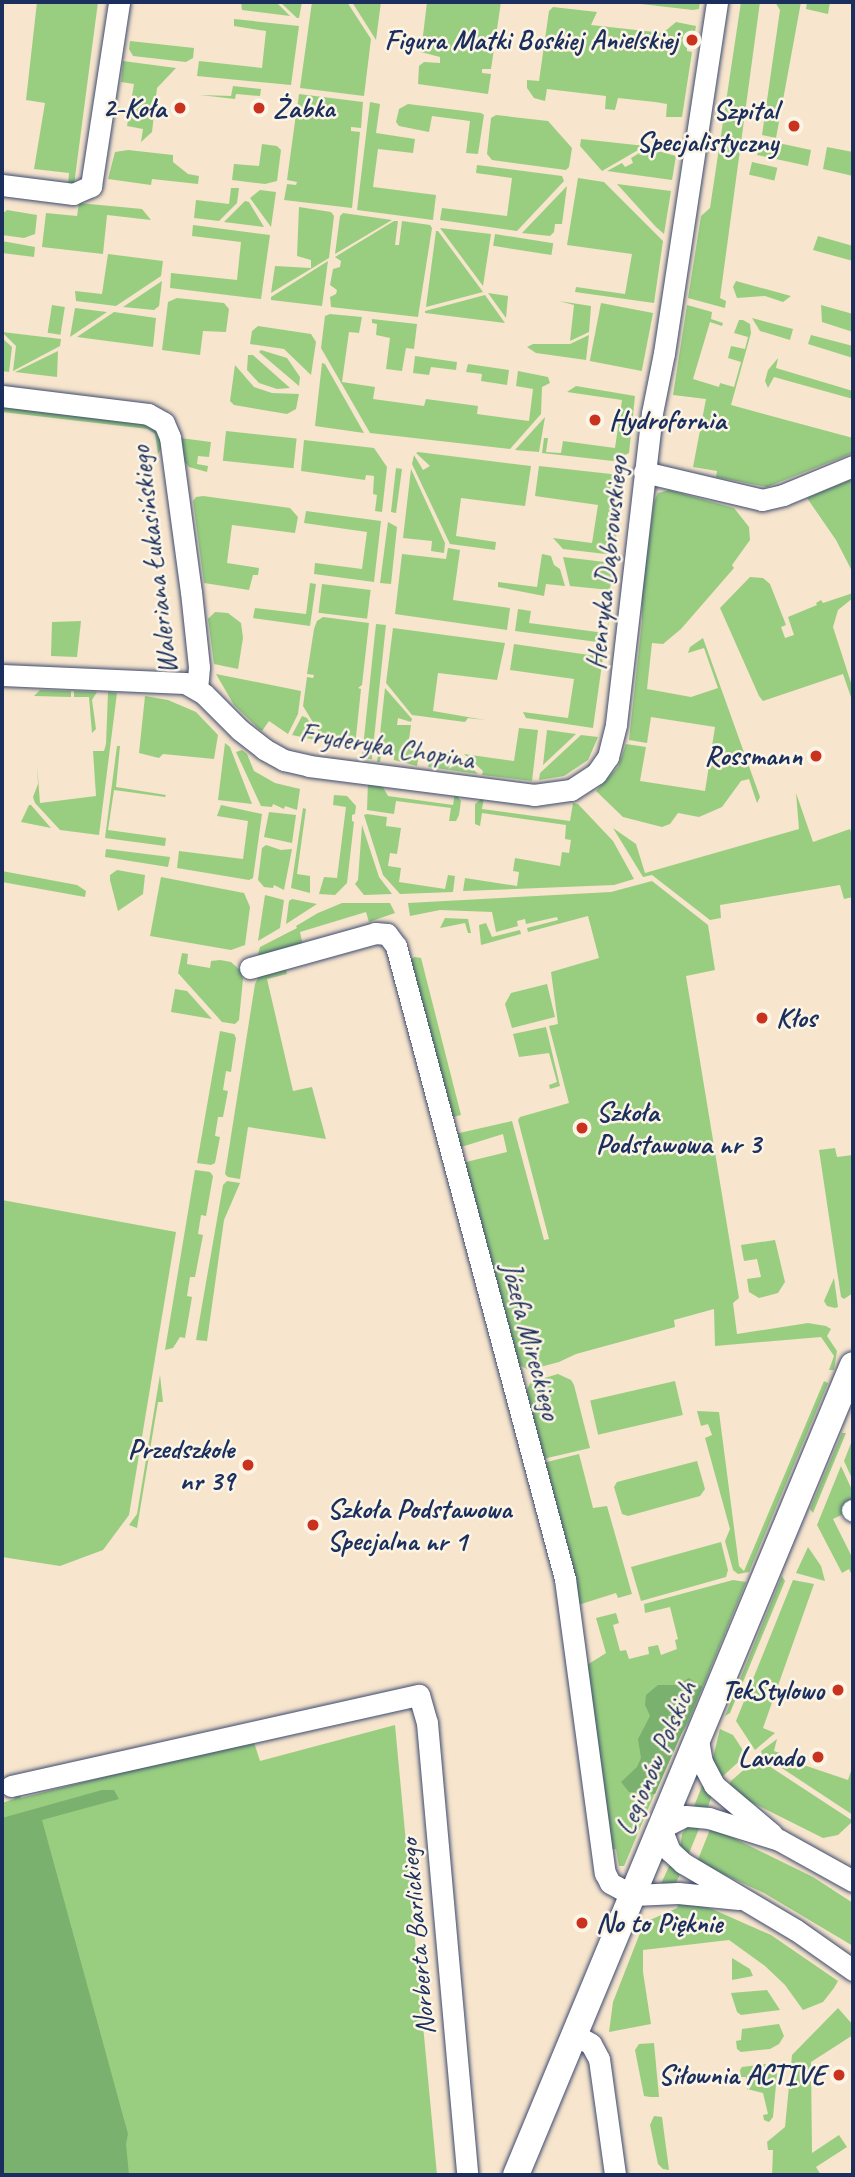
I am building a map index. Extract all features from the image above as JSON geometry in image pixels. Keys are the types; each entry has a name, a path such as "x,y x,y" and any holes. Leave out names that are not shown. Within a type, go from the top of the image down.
{"street":[{"path":"2,184 73,194 91,186 119,2"},
{"name":"Henryka Dąbrowskiego","path":"579,786 602,767 614,741 628,638 630,591 644,472 717,2"},
{"name":"Waleriana Łukasińskiego","path":"2,396 148,414 163,423 170,438 192,604 199,667 197,688"},
{"path":"644,472 762,500 783,495 853,466"},
{"path":"2,675 167,681 197,688"},
{"name":"Fryderyka Chopina","path":"197,688 248,737 274,755 296,764 515,793 543,795 579,786"},
{"name":"Józefa Mireckiego","path":"250,968 375,933 387,934 396,946 565,1579 605,1873 610,1883 634,1895"},
{"name":"Legionów Polskich","path":"516,2175 853,1365"},
{"name":"Norberta Barlickiego","path":"11,1786 419,1695 427,1723 467,2175"},
{"path":"698,1740 702,1762 714,1785 779,1840 853,1881"},
{"path":"779,1840 700,1816 685,1816 661,1828 665,1841 678,1860 739,1899 796,1930 853,1970"},
{"path":"634,1895 678,1893 739,1899"},
{"path":"575,2035 591,2044 601,2064 615,2175"}],"green space":[{"path":"37,2 98,2 74,185 68,186 69,173 34,169 45,103 26,100"},
{"path":"241,2 276,2 290,16 242,10"},
{"path":"280,2 302,2 299,18 297,18"},
{"path":"312,2 347,2 371,39 364,96 300,88"},
{"path":"352,2 381,2 376,40"},
{"path":"427,2 501,2 491,69 482,69 482,73 491,74 488,94 418,84 419,66 424,62 440,63 440,57 421,52"},
{"path":"624,2 700,2 699,9 693,10"},
{"path":"741,2 760,2 720,298 726,301 725,308 688,298 701,216 710,208"},
{"path":"775,2 801,2 776,138 762,135 780,10"},
{"path":"807,2 830,2 828,14 806,9"},
{"path":"553,7 597,12 591,25 663,33 676,22 696,26 694,37 688,36 687,41 687,51 692,52 682,117 666,117 667,104 655,102 618,98 615,110 605,109 606,96 547,89 545,101 534,98 527,88 527,80 539,81 549,11"},
{"path":"234,19 299,26 291,85 197,76 199,61 262,68 266,31 234,26"},
{"path":"130,41 194,48 193,58 186,62 133,56 129,49"},
{"path":"123,61 176,68 157,88 152,132 141,142 143,129 127,126 134,84 121,82"},
{"path":"233,86 261,89 260,96 236,94 235,99 200,95 231,96"},
{"path":"299,94 363,102 361,128 351,127 351,131 360,132 352,208 284,200 287,184 296,185 297,182 287,180 296,114 306,113 297,110"},
{"path":"370,102 380,104 376,133 415,139 413,153 378,149 373,187 436,195 433,220 357,210"},
{"path":"408,104 484,115 478,154 466,153 470,121 432,116 429,132 399,126 396,122 399,109"},
{"path":"496,115 548,121 572,148 569,167 566,170 492,160 487,154 491,118"},
{"path":"581,139 645,146 602,171 580,146"},
{"path":"769,141 811,150 808,166 757,155 759,147 767,148"},
{"path":"262,144 277,146 281,150 277,181 265,184 232,180 234,164 259,166"},
{"path":"827,147 853,152 853,176 823,169"},
{"path":"648,148 676,156 672,180 607,171 622,163 625,167 633,163 631,158"},
{"path":"128,150 173,155 173,162 188,174 199,176 198,184 152,179 151,185 108,179 115,152"},
{"path":"752,162 777,168 774,181 749,175"},
{"path":"477,165 562,176 564,181 517,231 440,220 442,208 507,216 512,178 476,173"},
{"path":"578,178 604,182 663,241 654,303 575,292 576,287 625,294 632,254 567,245"},
{"path":"617,184 671,191 664,234 656,227"},
{"path":"567,186 562,224 555,224 554,232 550,236 522,233"},
{"path":"231,188 239,188 237,203 219,221 194,218 196,200 229,204"},
{"path":"260,190 276,192 271,227 250,198"},
{"path":"245,201 249,202 264,227 224,222"},
{"path":"79,203 142,209 151,220 107,215 103,254 42,247 46,213 77,216"},
{"path":"299,207 331,212 334,216 329,258 271,293 275,266 311,268 311,260 297,256"},
{"path":"7,210 37,215 35,234 24,238 2,235 2,214"},
{"path":"343,213 392,220 335,254 340,216"},
{"path":"398,221 395,245 399,245 402,221 430,225 432,228 418,317 331,307 330,297 336,294 337,290 330,285 333,269 340,267 341,261 335,257"},
{"path":"193,225 270,235 261,299 170,288 171,273 237,280 241,242 192,236"},
{"path":"440,228 491,234 483,286"},
{"path":"438,231 483,292 426,307"},
{"path":"495,234 553,243 551,255 493,246"},
{"path":"818,236 853,246 853,261 813,250"},
{"path":"2,241 35,247 34,257 2,253"},
{"path":"108,254 163,261 161,276 116,306 76,301 75,291 102,294"},
{"path":"328,261 322,306 271,300 271,297"},
{"path":"162,281 159,306 154,310 123,307"},
{"path":"736,281 791,296 783,302 765,296 737,298 733,287"},
{"path":"488,293 508,296 506,318"},
{"path":"485,295 505,323 425,313 425,311"},
{"path":"177,298 224,303 229,309 226,332 203,331 200,355 162,350 168,302"},
{"path":"559,301 591,306 589,332 570,341 574,305"},
{"path":"601,303 653,313 642,371 590,361"},
{"path":"52,305 65,307 60,335 48,333"},
{"path":"687,305 712,312 711,319 723,323 722,326 710,322 693,379 719,387 720,383 734,387 741,362 728,358 731,346 745,349 748,337 734,333 739,320 743,320 750,324 751,333 731,405 853,438 853,453 767,487 716,477 717,471 693,467 706,399 673,395"},
{"path":"821,305 853,314 853,332 822,322"},
{"path":"75,308 107,312 70,337"},
{"path":"114,312 156,318 153,347 77,337"},
{"path":"330,314 362,317 359,333 349,332 342,382 375,387 373,399 424,406 426,399 478,406 477,414 529,421 533,389 516,386 518,371 548,377 550,383 542,387 541,414 510,449 370,433 321,348 325,316"},
{"path":"752,318 793,329 790,340 760,331"},
{"path":"372,319 417,324 414,349 406,348 402,371 386,369 390,338 376,335 377,324 372,323"},
{"path":"258,326 311,334 316,342 311,375 284,349 250,344 252,331"},
{"path":"2,332 61,339 60,346 13,371 16,346"},
{"path":"589,335 586,360 536,353 527,347 533,344 570,344"},
{"path":"811,335 853,346 853,358 808,344"},
{"path":"2,338 12,347 9,372 2,371"},
{"path":"261,350 287,358 300,377 299,386 259,352"},
{"path":"58,351 57,377 15,372"},
{"path":"248,355 253,355 290,388 277,389 259,383 247,370"},
{"path":"415,356 457,362 456,370 431,367 429,375 413,373"},
{"path":"778,358 776,368 853,391 853,399 774,377 768,388 765,381 768,370"},
{"path":"322,363 325,364 364,433 315,426"},
{"path":"468,364 509,370 507,385 481,381 482,374 466,372"},
{"path":"235,365 254,387 272,393 299,394 296,409 287,414 234,405 230,401"},
{"path":"576,386 635,396 629,453 613,461 542,453 544,438 548,438 546,452 561,453 563,441 615,448 622,400 567,392"},
{"path":"2,405 154,425 163,446 158,454 155,434 148,429 2,412"},
{"path":"545,417 539,452 515,450"},
{"path":"177,424 180,438 211,442 209,457 198,456 197,464 208,466 207,472 189,467 182,459"},
{"path":"226,431 297,438 293,468 223,461"},
{"path":"304,440 374,448 387,467 382,512 375,511 377,495 373,494 374,476 366,475 365,480 301,471"},
{"path":"416,453 531,466 525,506 461,498 456,536 496,542 495,550 450,544 412,464 414,455 423,470 430,466"},
{"path":"539,466 611,474 622,486 614,555 563,549 553,538 592,543 598,505 535,496"},
{"path":"396,468 402,469 396,513 391,512"},
{"path":"411,469 445,543 444,553 431,551 432,541 403,538"},
{"path":"850,480 853,486 853,573 836,540 807,498"},
{"path":"669,490 734,508 749,527 750,540 732,565 734,568 681,629 663,644 652,643 647,689 691,697 718,688 704,648 688,653 690,647 703,638 760,797 757,803 749,779 741,781 722,807 699,817 678,813 670,824 662,827 623,817 596,791 618,767 626,744 646,747 640,781 705,791 715,727 651,717 647,743 629,740 642,621 642,593 654,502 658,493"},
{"path":"196,497 290,508 298,517 295,533 232,525 227,563 259,568 258,575 253,575 249,590 204,583 193,501"},
{"path":"306,511 381,521 374,582 314,574 315,563 362,569 367,532 304,523"},
{"path":"388,522 397,527 391,584 380,583"},
{"path":"448,548 460,550 453,600 510,608 507,630 395,614 402,554 446,559"},
{"path":"542,554 551,556 554,565 560,569 565,586 546,584 544,596 498,587 498,582 537,587"},
{"path":"563,557 613,563 610,590 570,586"},
{"path":"750,577 763,578 770,584 786,625 781,627 785,638 794,635 788,617 817,605 821,600 823,603 853,593 853,598 838,610 833,627 853,689 853,703 843,674 763,701 720,608"},
{"path":"310,583 316,584 310,626 253,618 255,608 306,614"},
{"path":"322,584 371,590 367,619 318,613"},
{"path":"518,609 531,611 529,623 605,633 609,621 605,643 515,631"},
{"path":"215,612 228,613 241,623 243,638 238,669 214,664 208,619"},
{"path":"323,617 369,623 362,685 358,688 361,689 355,746 325,742 303,706 307,677 313,678 314,675 307,674 314,629 317,621"},
{"path":"81,621 77,657 51,656 52,622"},
{"path":"376,624 386,625 372,759 362,758"},
{"path":"393,628 505,643 497,680 438,673 433,711 485,720 468,718 465,722 412,715 386,683"},
{"path":"514,644 603,657 593,728 526,718 523,712 568,718 574,679 510,670"},
{"path":"216,674 301,691 298,714 288,734 269,721 262,731 259,729 234,705"},
{"path":"385,688 412,719 411,722 398,718 397,725 411,725 408,747 420,749 417,766 394,760 394,752 382,751 380,762 377,762"},
{"path":"40,690 71,691 71,697 34,696"},
{"path":"74,691 97,692 92,700 96,729 92,733 89,697 74,697"},
{"path":"108,692 117,693 99,835 60,830 35,803 33,797 38,784 37,764 40,803 96,796 93,751 104,751 106,744"},
{"path":"145,696 168,700 196,712 218,735 214,759 163,754 159,758 139,753"},
{"path":"302,716 307,718 320,741 292,735"},
{"path":"519,728 538,730 532,781 482,775 483,771 464,754 514,761"},
{"path":"547,730 576,734 543,765"},
{"path":"581,735 598,737 588,760 564,776 539,780 540,773"},
{"path":"225,743 230,747 252,804 218,800"},
{"path":"117,746 120,746 116,787 166,795 114,790 108,830 166,838 165,846 105,838"},
{"path":"242,750 247,754 254,771 275,783 300,789 297,810 285,806 284,809 273,804 272,807 261,806 236,752"},
{"path":"438,751 456,753 478,774 428,767 431,756"},
{"path":"368,781 381,784 388,796 453,805 455,793 461,801 459,815 456,821 449,821 451,808 396,801 394,814 367,810"},
{"path":"796,793 813,842 850,829 853,837 853,897 844,899 840,885 720,905 721,918 710,920 652,875 643,877 613,828 636,844 645,873 799,829"},
{"path":"334,795 347,796 356,806 355,814 352,815 354,822 347,883 335,895 319,894 324,877 337,878 346,807 333,805"},
{"path":"484,797 482,809 570,821 573,803 578,804 613,841 634,879 614,885 463,891 465,878 517,886 519,872 513,871 515,858 560,866 562,852 569,853 571,840 565,839 566,825 482,813 480,826 475,824 475,804"},
{"path":"31,805 51,828 21,822"},
{"path":"221,805 262,814 253,878 249,880 177,868 179,851 243,859 248,821 217,816"},
{"path":"303,808 306,809 297,874 310,876 310,893 291,888"},
{"path":"269,812 296,815 292,843 264,837"},
{"path":"364,815 387,817 386,826 401,828 397,854 390,853 388,866 401,868 399,882 445,889 448,875 455,876 453,892 400,894 383,875"},
{"path":"362,825 379,877 392,894 364,895 355,884 358,880"},
{"path":"266,845 281,850 292,849 284,890 274,885 273,888 264,887 258,880 262,848"},
{"path":"106,849 170,857 168,867 105,857"},
{"path":"117,870 145,875 143,894 118,911 110,880 110,875"},
{"path":"2,871 77,885 86,891 85,897 2,882"},
{"path":"161,877 244,893 250,907 245,945 231,950 150,936"},
{"name":"Szkoła Podstawowa nr 3","path":"652,881 708,925 715,970 686,976 739,1298 733,1303 737,1334 808,1323 826,1326 831,1329 827,1336 837,1351 834,1370 829,1370 834,1356 821,1337 715,1346 714,1309 674,1320 675,1327 576,1354 559,1362 529,1370 517,1364 462,1163 507,1152 503,1134 458,1148 455,1134 512,1121 544,1240 549,1239 518,1120 520,1117 569,1103 549,1026 558,1024 551,972 599,958 588,916 528,932 527,928 558,920 557,917 526,924 525,919 517,921 518,926 496,932 492,912 440,910 410,916 408,903 611,892"},
{"path":"265,895 284,900 280,928 258,941"},
{"path":"292,899 317,904 286,924 289,901"},
{"path":"342,903 390,903 395,913 369,922 366,912 300,932 303,946 256,962 260,947 297,928 296,926 318,913"},
{"path":"445,918 468,919 471,933 468,933 465,923 440,928"},
{"path":"486,923 492,937 520,930 521,934 481,945 479,925"},
{"path":"182,953 188,954 187,964 210,968 211,961 220,960 231,962 240,970 243,979 239,1020 235,1024 222,1022 178,973"},
{"path":"421,958 461,1115 450,1118 409,960"},
{"path":"285,965 287,974 267,979 293,1091 312,1087 326,1139 248,1127 240,1179 228,1177 225,1174 255,984 259,976"},
{"path":"547,984 555,1017 512,1028 505,1004 511,993"},
{"path":"175,989 187,991 212,1019 171,1012"},
{"path":"546,1027 560,1086 550,1089 549,1085 557,1082 549,1053 519,1057 513,1034"},
{"path":"220,1031 234,1034 236,1038 231,1072 226,1071 223,1090 228,1091 223,1117 218,1117 215,1136 220,1137 215,1163 211,1165 197,1163"},
{"path":"835,1148 837,1157 853,1155 853,1293 844,1299 841,1297 819,1150"},
{"path":"195,1170 210,1172 213,1176 206,1216 201,1215 198,1234 203,1235 195,1277 190,1277 187,1296 192,1297 185,1338 180,1337 173,1348 165,1350"},
{"path":"227,1181 240,1183 224,1220 207,1341 196,1340 223,1185"},
{"path":"2,1200 176,1232 129,1515 103,1550 60,1566 2,1557"},
{"path":"775,1240 785,1282 778,1293 759,1298 749,1292 747,1279 761,1277 757,1259 744,1261 741,1245"},
{"path":"834,1278 838,1307 835,1308 827,1306 824,1301"},
{"path":"558,1374 571,1380 574,1385 590,1448 543,1459 526,1391 531,1382"},
{"path":"160,1375 163,1402 158,1402 137,1528 129,1525 137,1514"},
{"path":"675,1381 683,1415 598,1435 590,1401"},
{"path":"824,1381 828,1383 749,1572 738,1574 733,1570 725,1541 730,1529 705,1438 712,1435 708,1424 701,1426 697,1411 719,1412 739,1566 744,1571"},
{"path":"842,1433 846,1433 813,1513 810,1509"},
{"path":"853,1438 853,1481 844,1461"},
{"path":"579,1454 593,1508 607,1506 632,1594 618,1598 616,1593 578,1605 543,1463"},
{"path":"697,1461 705,1489 700,1496 628,1516 622,1514 614,1487 617,1482"},
{"path":"841,1466 853,1492 853,1501 846,1513 833,1519 853,1559 853,1577 849,1569 842,1573 817,1525"},
{"path":"721,1542 728,1570 726,1577 641,1601 631,1567"},
{"path":"808,1547 821,1566 825,1581 796,1573"},
{"path":"782,1576 785,1581 730,1713 725,1716"},
{"path":"733,1580 746,1582 688,1723 676,1743 624,1866 619,1866 616,1849 610,1850 586,1669 587,1665 606,1653 596,1618 616,1613 619,1623 613,1625 620,1651 626,1650 629,1659 649,1654 648,1647 658,1645 661,1655 677,1649 675,1640 678,1639 670,1607 645,1613 644,1604"},
{"path":"793,1580 814,1584 763,1728 775,1733 755,1750 736,1721"},
{"path":"689,1678 702,1687 655,1794 629,1792 621,1782 637,1767 641,1758 638,1739 650,1716 645,1705 646,1695 658,1685 678,1685"},
{"path":"395,1725 437,2175 2,2175 2,1803 14,1799 19,1790 21,1798 253,1739 260,1761"},
{"path":"720,1729 733,1735 746,1755 722,1777 711,1766"},
{"path":"777,1739 774,1751 783,1754 783,1758 848,1780 853,1765 853,1815 762,1755 761,1751"},
{"path":"755,1760 766,1764 853,1821 838,1835 823,1838 727,1790 731,1781"},
{"path":"703,1784 712,1795 707,1810 694,1806"},
{"path":"102,1790 114,1790 119,1799 42,1820 128,2134 126,2144 129,2175 2,2175 2,1818"},
{"path":"701,1824 687,1858 680,1849 682,1834 688,1826"},
{"path":"711,1827 813,1877 853,1903 853,1946 764,1893 697,1862"},
{"path":"670,1864 681,1872 675,1885 661,1884"},
{"path":"680,1901 712,1909 771,1935 838,1981 823,2002 803,2010 785,1985 765,1966 729,1940 643,1950 643,1972 651,2024 609,2032 613,2002 640,1933 650,1920 677,1908"},
{"path":"732,1958 750,1969 753,1976 732,1980"},
{"path":"767,1990 780,2010 741,2015 737,2012 731,1993"},
{"path":"838,2008 853,2025 853,2035 811,2062 812,2153 839,2135 847,2147 816,2167 821,2175 772,2175 773,2150 768,2150 767,2142 785,2127 792,2055"},
{"path":"779,2024 784,2036 779,2044 770,2049 741,2052 737,2049 736,2041 741,2040 742,2029"},
{"path":"654,2043 659,2097 644,2096 635,2050 639,2044"},
{"path":"765,2064 772,2066 777,2074 773,2117 769,2122 764,2120 763,2115 768,2114 763,2093 747,2089 746,2077 741,2077 740,2070 742,2067"},
{"path":"654,2116 662,2117 669,2170 658,2164 650,2125"}],"place":[{"name":"Figura Matki Boskiej Anielskiej","path":"692,40"},
{"name":"2-Koła","path":"180,108"},
{"name":"Żabka","path":"259,108"},
{"name":"Szpital Specjalistyczny","path":"794,126"},
{"name":"Hydrofornia","path":"595,420"},
{"name":"Rossmann","path":"816,756"},
{"name":"Kłos","path":"762,1018"},
{"name":"Szkoła Podstawowa nr 3","path":"582,1128"},
{"name":"Przedszkole nr 39","path":"248,1465"},
{"name":"Szkoła Podstawowa Specjalna nr 1","path":"313,1525"},
{"name":"TekStylowo","path":"838,1690"},
{"name":"Lavado","path":"818,1757"},
{"name":"No to Pięknie","path":"582,1923"},
{"name":"Siłownia ACTIVE","path":"839,2075"}]}
